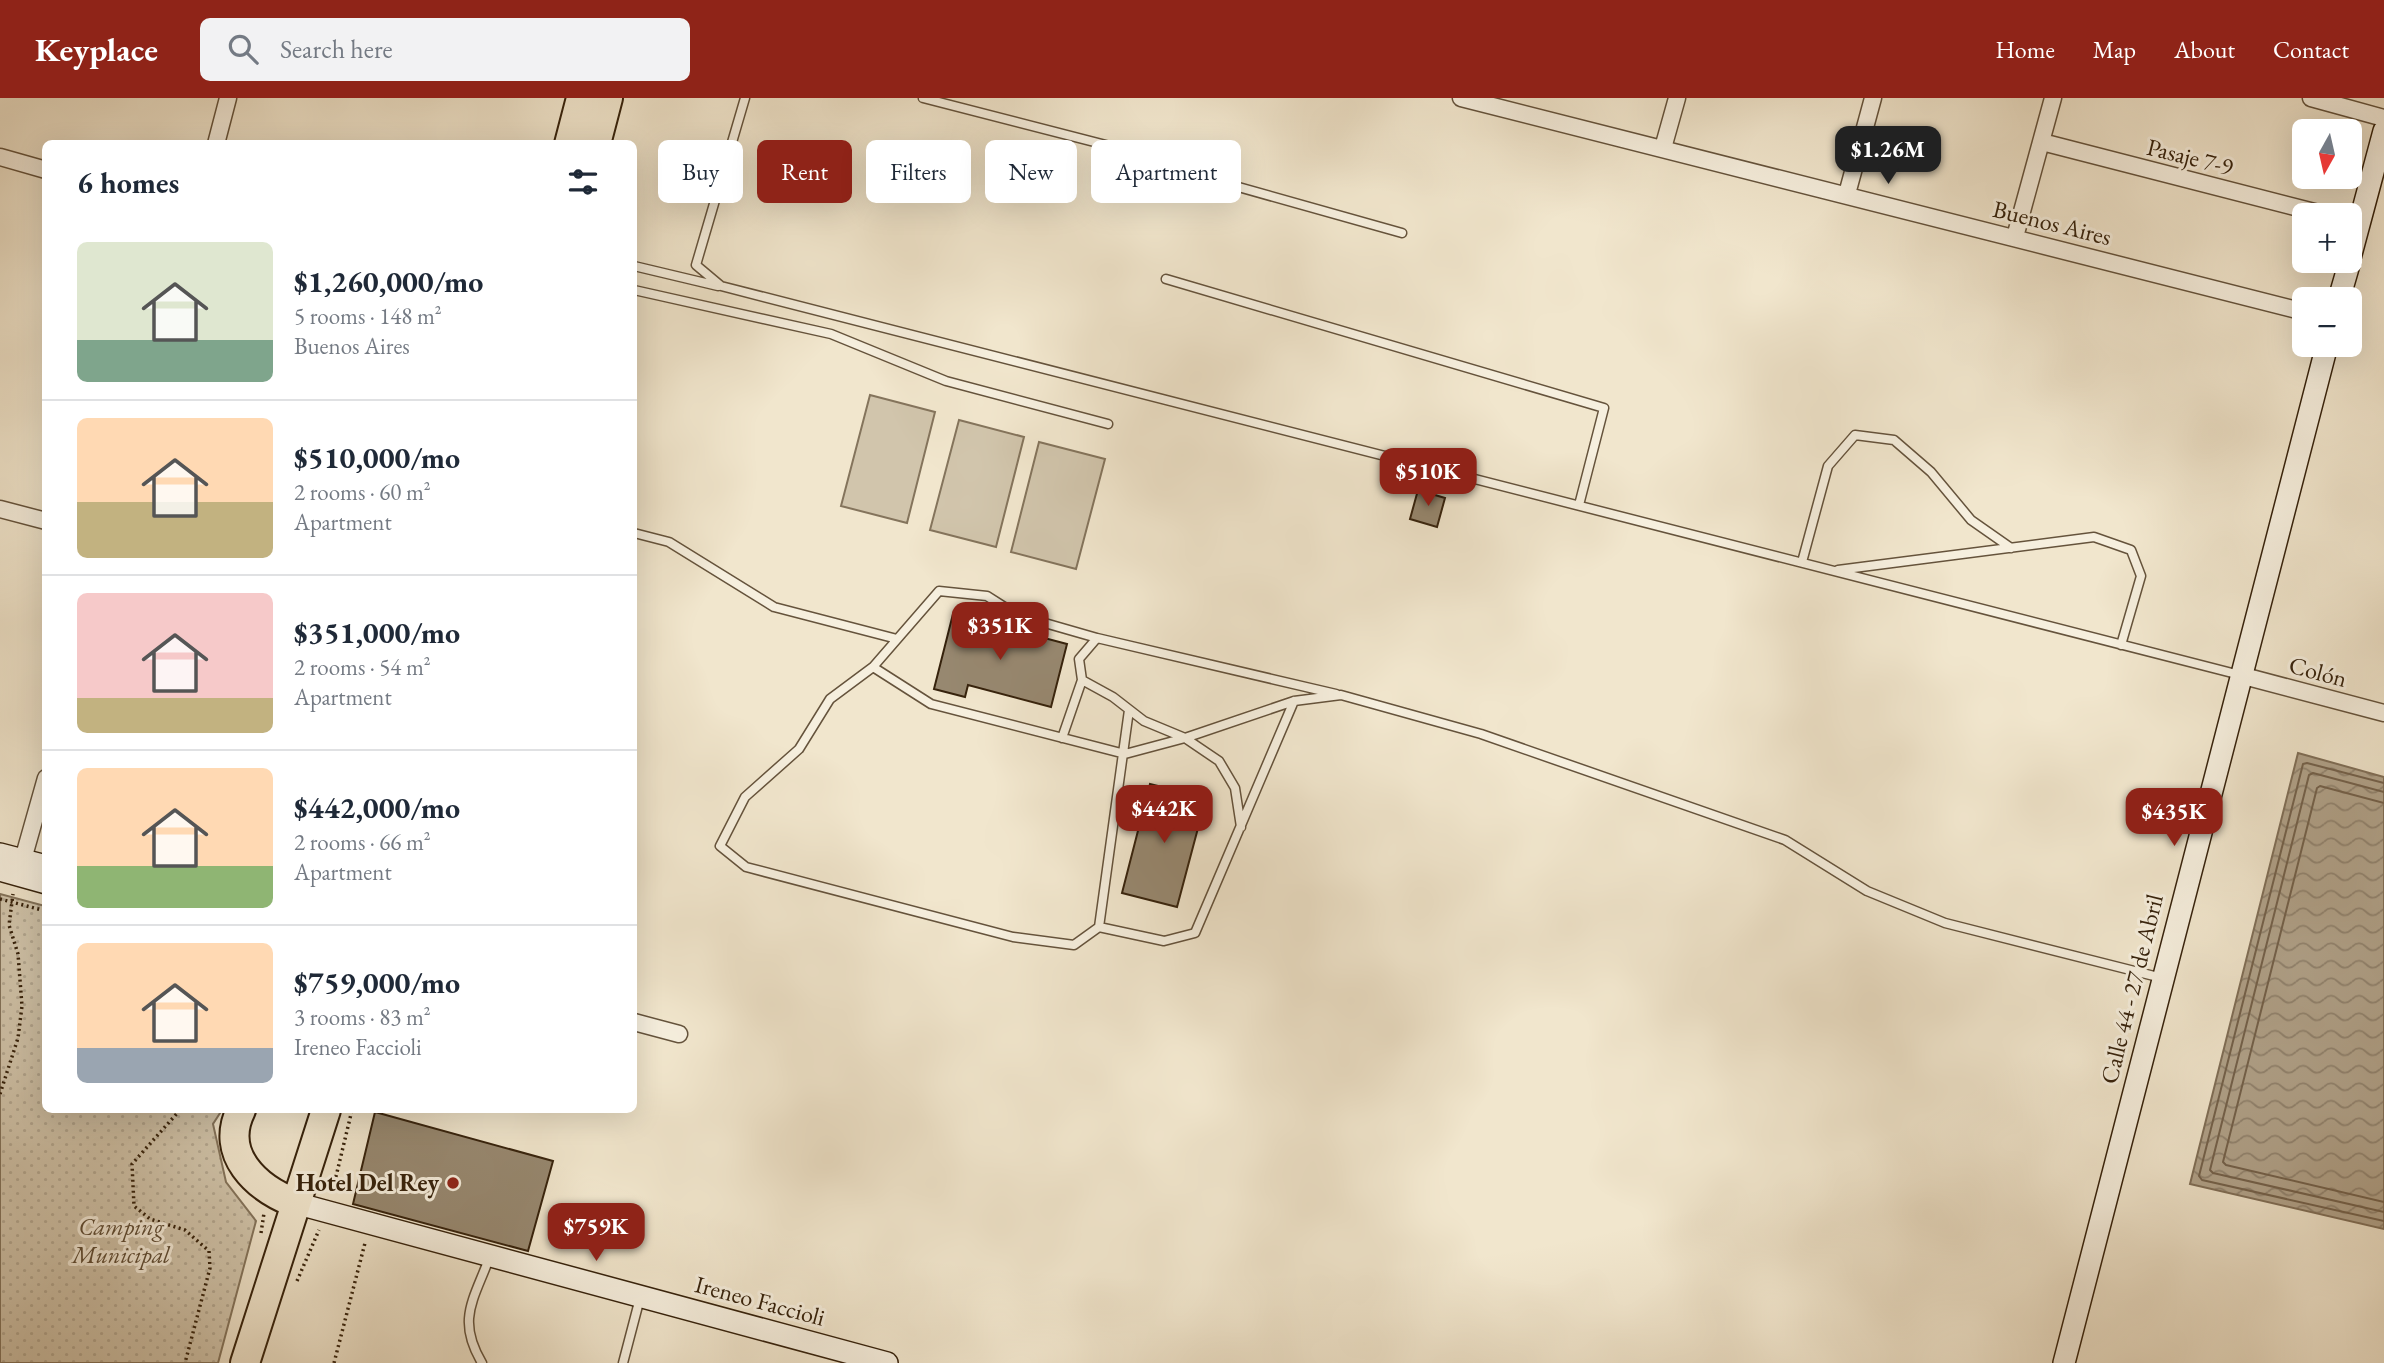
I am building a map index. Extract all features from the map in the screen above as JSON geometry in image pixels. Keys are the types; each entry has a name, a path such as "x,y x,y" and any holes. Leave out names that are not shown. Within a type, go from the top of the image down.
{"highway":[{"path":"570,140 581,98"},
{"path":"597,140 608,98"},
{"path":"239,1113 233,1136 241,1164 258,1184 295,1203"},
{"path":"295,1203 314,1113"},
{"path":"245,1363 325,1113"}],"street":[{"path":"217,140 228,98"},
{"name":"Buenos Aires","path":"1461,98 1488,101 2292,309"},
{"path":"1663,148 1677,98"},
{"path":"1847,194 1873,98"},
{"path":"2015,237 2053,98"},
{"path":"2311,98 2384,118"},
{"path":"2361,203 2384,131"},
{"name":"Pasaje 7-9","path":"2042,142 2292,206"},
{"path":"0,157 42,169"},
{"name":"Calle 44 - 27 de Abril","path":"2064,1363 2239,675 2324,357"},
{"path":"0,509 42,520"},
{"name":"Colón","path":"2239,675 2384,713"},
{"path":"14,869 42,789"},
{"path":"0,854 14,869 42,881"},
{"path":"14,869 42,866"},
{"path":"637,1023 679,1034"},
{"name":"Ireneo Faccioli","path":"295,1203 887,1363"}],"lane":[{"path":"721,286 696,265 745,98"},
{"path":"923,98 1172,162 1210,179 1402,233"},
{"path":"637,267 2239,675"},
{"path":"1166,279 1604,408 1578,505"},
{"path":"637,291 831,334 946,381 1108,424"},
{"path":"1802,562 1828,466 1855,435 1894,440 1931,472 1971,520 2011,548"},
{"path":"637,534 669,542 774,607 897,639"},
{"path":"1834,570 2094,537 2131,550 2141,576 2122,645"},
{"path":"1129,710 1099,927 1074,945 1013,937 746,867 720,846 746,797 799,749 830,699 873,667 939,591 987,596 1017,615 1097,638 1341,695 1481,734 1785,840 1867,891 1945,923 2162,978"},
{"path":"1062,738 1082,680 1079,660 1097,638"},
{"path":"873,667 931,704 1125,754 1185,738 1294,701 1341,695"},
{"path":"1082,680 1144,721 1185,738 1219,761 1235,788 1241,827"},
{"path":"1099,927 1164,942 1195,933 1294,701"},
{"path":"482,1363 467,1333 467,1318 490,1256"},
{"path":"623,1363 640,1296"}],"path":[{"path":"0,1094 18,1038 22,1006 18,954 9,925 14,869"},
{"path":"0,899 42,910"},
{"path":"177,1113 132,1164 131,1187 134,1206 150,1219 186,1230 209,1251 210,1268 185,1363"},
{"path":"292,1292 327,1212 351,1113"},
{"path":"257,1244 265,1218 264,1207"},
{"path":"334,1363 370,1224"}],"green space":[{"path":"870,395 935,412 907,523 841,506"},
{"path":"959,420 1024,437 996,547 930,530"},
{"path":"1039,442 1105,459 1076,569 1011,552"},
{"name":"Camping Municipal","path":"0,894 42,905 42,1113 220,1113 213,1124 226,1182 256,1221 218,1363 0,1363"}],"water":[{"path":"2298,753 2384,777 2384,1229 2190,1184"}],"building":[{"path":"1418,490 1445,498 1437,527 1410,519"},
{"path":"953,614 1067,644 1051,707 968,685 965,697 934,689"},
{"path":"1150,784 1206,798 1177,907 1122,893"},
{"name":"Hotel Del Rey","path":"375,1113 553,1161 528,1251 353,1204"}],"place":[{"name":"Hotel Del Rey","path":"453,1183"}]}
